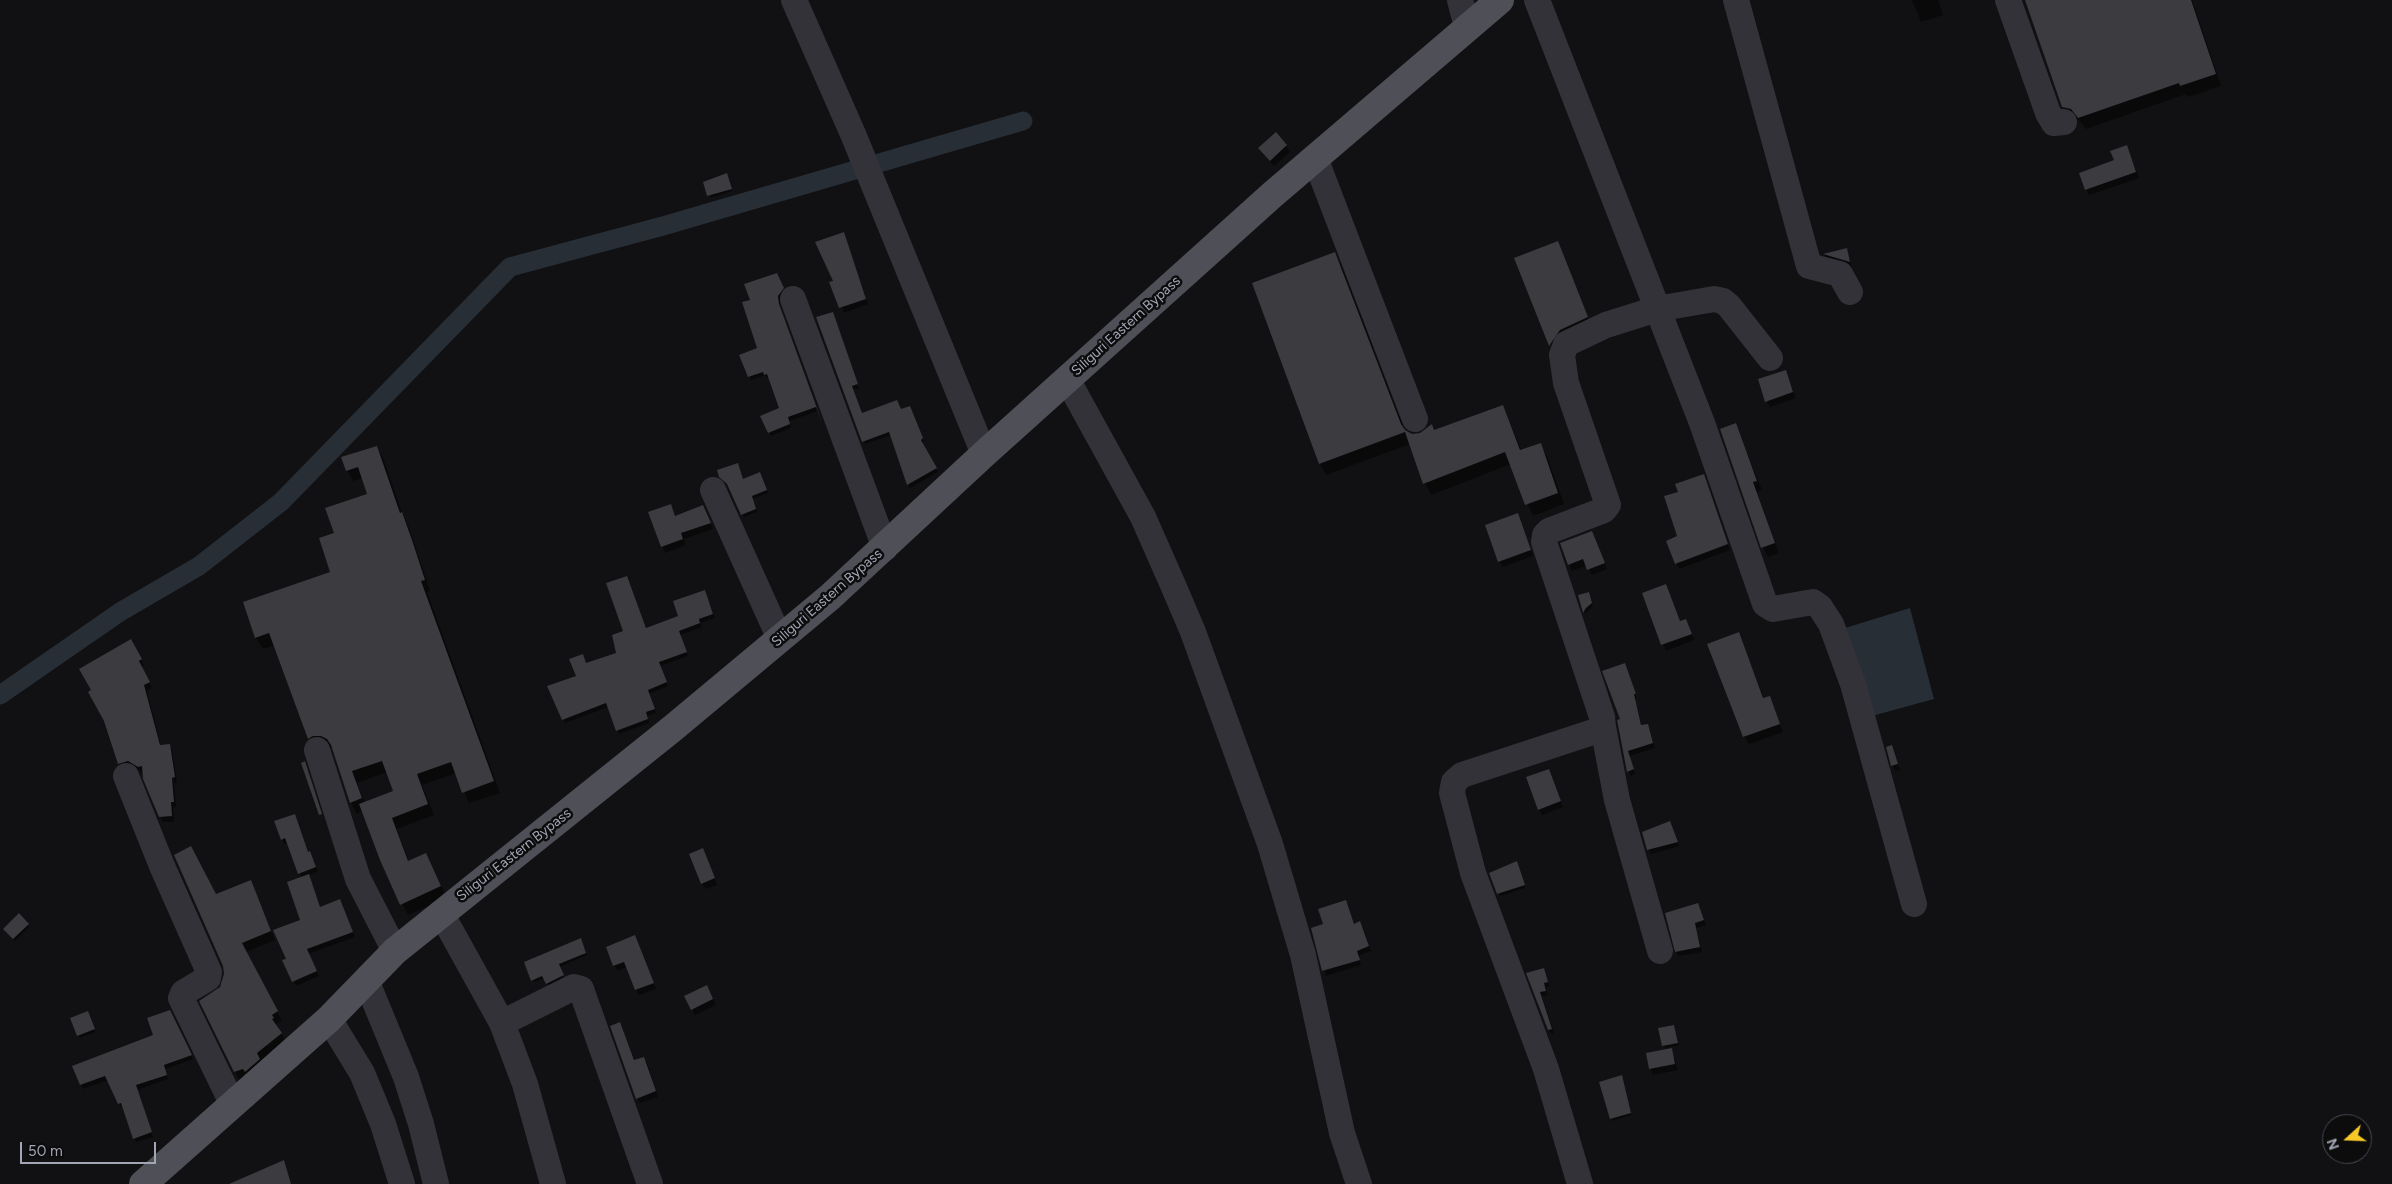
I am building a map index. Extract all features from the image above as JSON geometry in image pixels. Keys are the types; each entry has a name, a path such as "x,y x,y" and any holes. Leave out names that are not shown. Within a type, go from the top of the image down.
{"main road":[{"name":"Siliguri Eastern Bypass","path":"143,1184 329,1018 395,951 666,734 780,639 884,548 984,454 1315,158 1500,0"}],"street":[{"path":"794,0 850,126 984,454"},
{"path":"1460,0 1467,27"},
{"path":"1537,0 1702,423 1765,604 1773,609 1813,602 1820,607 1831,624 1853,684 1914,904"},
{"path":"1736,0 1809,266 1842,275 1850,292"},
{"path":"2008,0 2048,113 2054,122 2064,122"},
{"path":"1315,158 1415,419"},
{"path":"793,299 884,548"},
{"path":"1660,951 1641,878 1621,816 1602,717 1544,542 1545,535 1549,531 1604,510 1608,505 1566,383 1562,355 1566,344 1577,337 1606,325 1657,310 1705,299 1722,301 1736,313 1770,358"},
{"path":"1067,379 1143,517 1169,576 1193,632 1270,844 1303,955 1320,1040 1342,1133 1359,1184"},
{"path":"713,490 780,639"},
{"path":"1580,1184 1546,1069 1472,873 1452,793 1454,782 1462,775 1603,727"},
{"path":"317,750 358,879 395,951"},
{"path":"126,776 162,866 210,972 208,978 183,993 181,998 232,1103"},
{"path":"441,913 502,1023 525,1084 553,1184"},
{"path":"366,980 406,1077 421,1124 436,1184"},
{"path":"502,1023 574,988 582,988 650,1184"},
{"path":"329,1018 362,1073 383,1124 402,1184"}],"shaded area":[{"path":"1910,608 1934,699 1872,716 1845,628"}],"building":[{"path":"2025,0 2191,0 2216,74 2180,86 2179,83 2078,118 2071,109 2062,107"},
{"path":"1276,132 1287,145 1270,161 1258,148"},
{"path":"2127,145 2136,172 2085,190 2079,173 2114,160 2110,151"},
{"path":"727,173 732,189 707,196 703,182"},
{"path":"844,232 866,299 839,308 829,282 833,281 815,242"},
{"path":"1558,241 1588,317 1560,330 1549,346 1514,258"},
{"path":"1847,248 1850,262 1823,254"},
{"path":"1335,252 1401,424 1405,430 1412,434 1420,433 1432,424 1434,430 1503,405 1520,450 1541,443 1558,493 1525,505 1505,452 1423,484 1405,432 1319,464 1252,283"},
{"path":"777,273 784,288 778,296 779,304 822,422 816,407 788,417 790,424 768,433 760,416 779,408 767,374 764,375 763,372 748,377 739,355 757,348 742,302 750,300 744,284"},
{"path":"833,312 858,384 852,386 862,413 897,400 901,409 910,406 923,438 921,440 937,468 907,485 889,432 862,442 816,317"},
{"path":"1786,370 1793,392 1765,402 1758,379"},
{"path":"1736,423 1757,481 1753,482 1775,543 1761,548 1720,429"},
{"path":"377,446 400,513 402,512 412,540 425,580 421,581 494,781 462,793 451,762 417,774 428,804 392,818 408,861 426,853 441,886 400,905 380,860 359,804 393,791 382,761 352,771 362,798 350,803 331,745 327,739 321,736 313,736 308,739 269,633 255,638 243,602 330,572 319,538 334,533 325,508 367,494 358,467 346,471 341,457"},
{"path":"738,463 743,479 760,472 767,490 752,496 756,509 741,515 727,484 719,477 717,470"},
{"path":"1704,474 1728,544 1675,564 1666,541 1677,536 1664,496 1678,492 1675,484"},
{"path":"671,504 675,516 703,505 711,523 681,533 683,539 661,547 648,512"},
{"path":"1518,513 1531,550 1498,562 1485,525"},
{"path":"1592,531 1605,563 1587,570 1583,559 1568,565 1560,543"},
{"path":"627,576 646,628 678,616 673,601 705,590 713,614 699,619 700,623 679,631 687,652 659,662 667,682 648,690 655,709 646,712 648,719 616,731 606,703 562,720 547,686 576,676 569,659 583,654 586,663 616,653 612,635 623,631 606,583"},
{"path":"1666,584 1680,621 1686,619 1692,634 1661,645 1642,593"},
{"path":"1589,592 1592,603 1583,613 1578,595"},
{"path":"1739,632 1763,698 1770,696 1780,724 1743,737 1707,644"},
{"path":"131,639 142,659 139,661 150,682 144,685 160,745 170,744 175,777 172,778 174,802 171,802 172,816 159,817 143,779 142,766 138,767 128,761 118,764 104,721 88,692 91,690 79,669"},
{"path":"1625,663 1636,694 1634,694 1641,725 1648,724 1653,743 1628,751 1634,769 1627,772 1617,720 1620,719 1602,671"},
{"path":"1892,745 1898,764 1891,766 1886,747"},
{"path":"305,761 322,814 319,815 301,763"},
{"path":"1549,769 1561,801 1538,810 1526,777"},
{"path":"295,814 308,852 310,851 316,867 298,874 285,838 281,840 274,821"},
{"path":"1670,821 1678,842 1647,850 1642,832"},
{"path":"191,846 216,894 251,880 271,931 242,943 278,1011 272,1015 274,1018 272,1019 282,1033 257,1053 260,1059 245,1072 243,1069 234,1072 199,1001 220,987 224,974 223,966 174,855"},
{"path":"703,848 715,878 701,884 689,854"},
{"path":"1517,861 1525,885 1497,894 1489,873"},
{"path":"309,874 320,907 340,899 353,932 307,949 317,971 292,982 282,960 286,959 273,930 300,920 287,882"},
{"path":"1346,900 1354,924 1360,921 1369,946 1357,951 1360,960 1322,971 1311,928 1323,924 1318,909"},
{"path":"1698,903 1704,920 1695,923 1700,947 1675,952 1665,913"},
{"path":"19,913 29,924 13,939 3,929"},
{"path":"635,935 654,983 635,990 624,962 613,966 606,947"},
{"path":"581,938 586,953 559,964 564,975 546,984 542,976 531,981 524,962"},
{"path":"1544,968 1548,982 1544,983 1546,991 1540,992 1552,1029 1548,1030 1526,973"},
{"path":"707,985 713,999 691,1010 684,996"},
{"path":"170,1010 192,1055 164,1065 167,1075 136,1085 152,1132 133,1139 121,1103 118,1104 105,1076 80,1085 72,1066 153,1035 147,1018"},
{"path":"88,1011 95,1029 77,1036 70,1018"},
{"path":"620,1022 634,1060 644,1057 656,1091 636,1099 610,1026"},
{"path":"1674,1025 1678,1043 1662,1046 1658,1028"},
{"path":"1672,1048 1675,1064 1649,1069 1646,1053"},
{"path":"1622,1075 1631,1113 1610,1119 1599,1082"},
{"path":"284,1160 291,1184 229,1184"}],"waterway":[{"path":"0,695 120,612 199,566 281,502 510,267 663,226 1023,121"}]}
